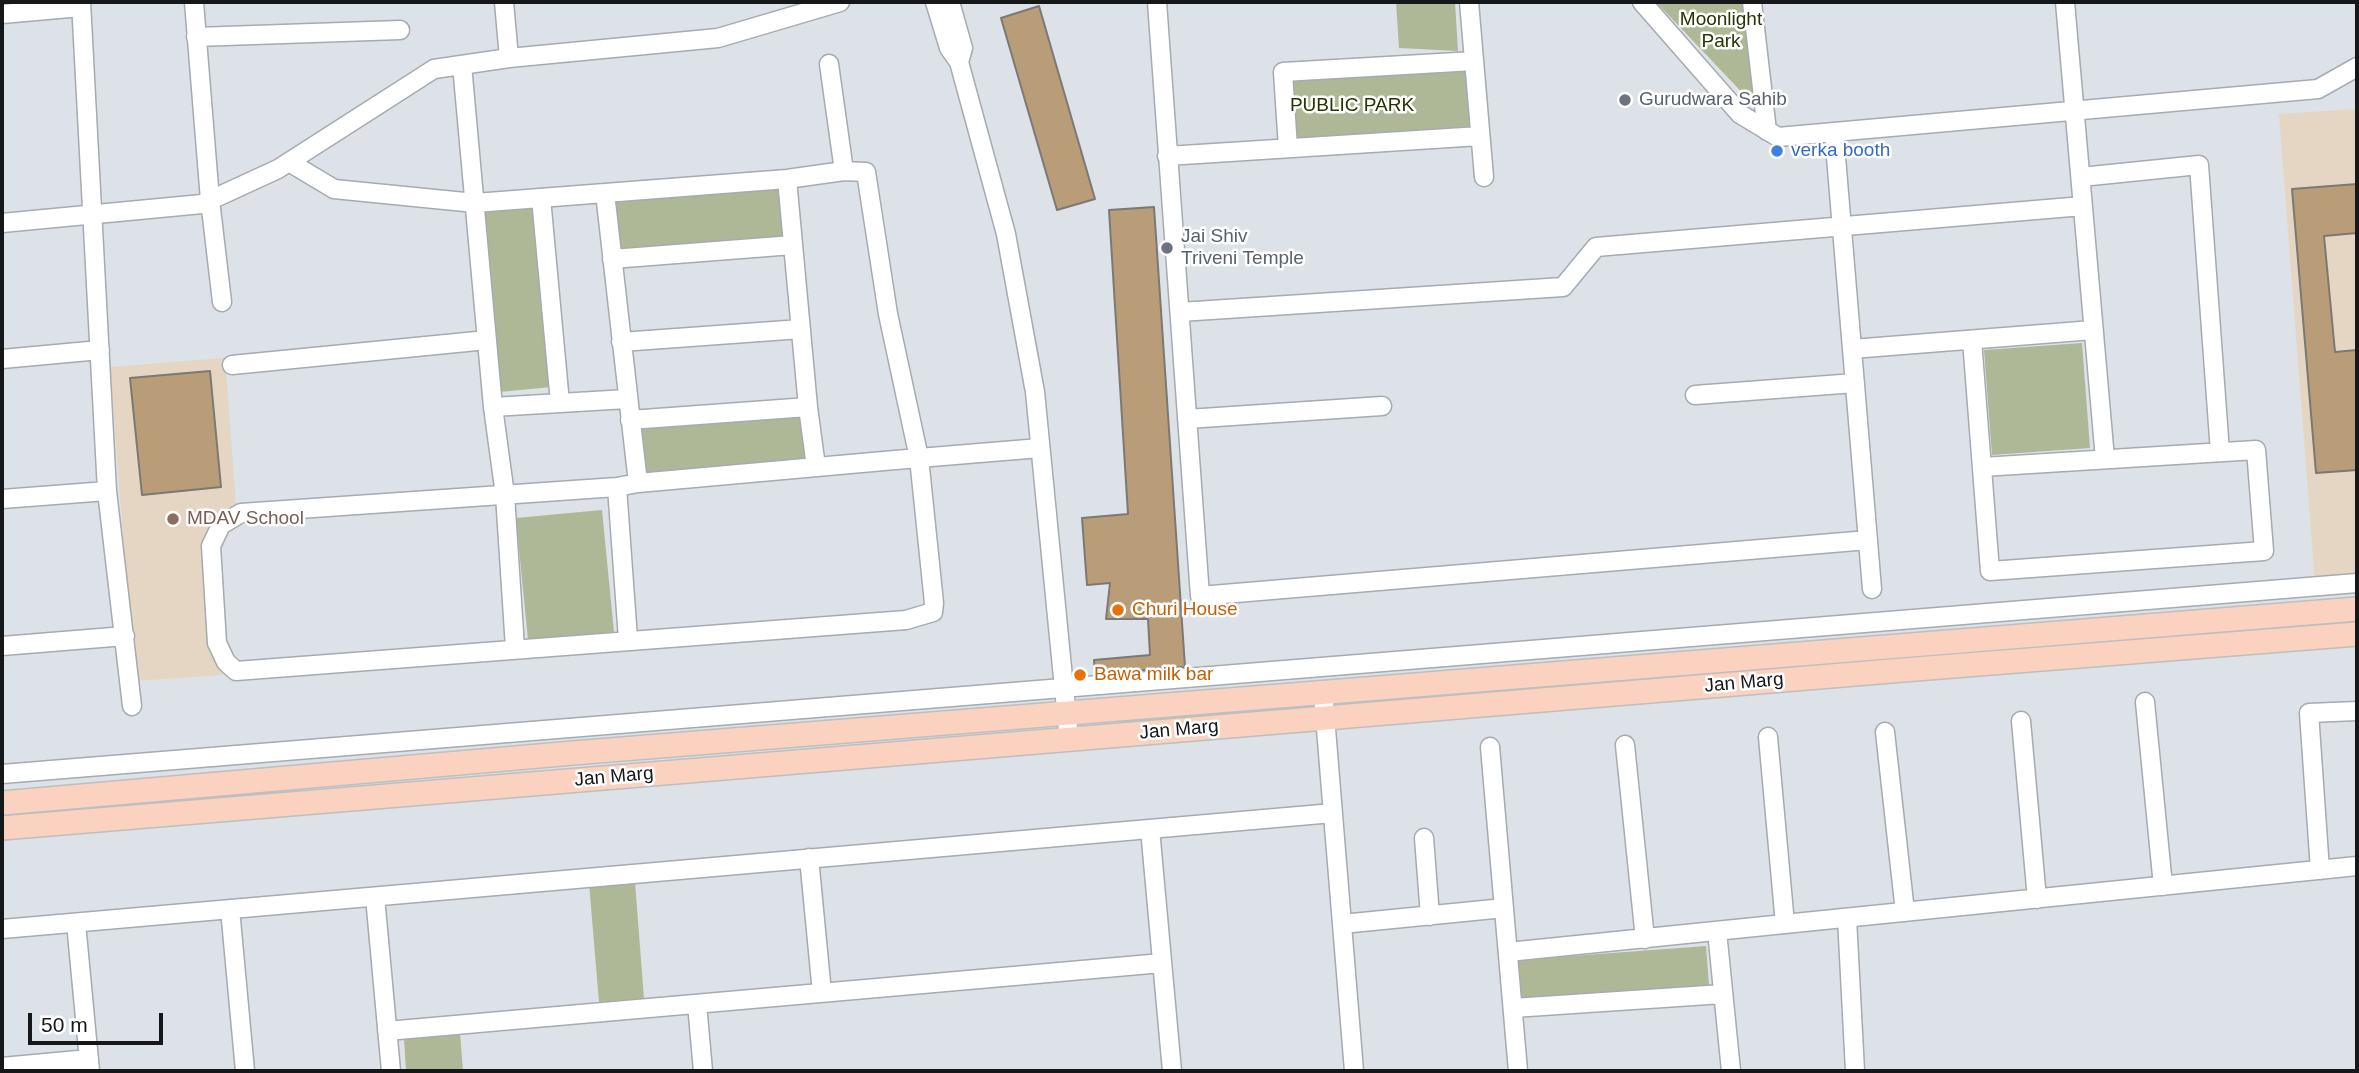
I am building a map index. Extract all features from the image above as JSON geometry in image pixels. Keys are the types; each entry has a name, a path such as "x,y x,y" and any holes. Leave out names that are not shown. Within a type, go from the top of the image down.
{"main road":[{"name":"Jan Marg","path":"2,803 587,752 2357,609"},
{"name":"Jan Marg","path":"2,828 2357,634"}],"street":[{"path":"194,2 222,302"},
{"path":"504,2 509,58"},
{"path":"2,223 202,204 289,162 434,69 509,58 718,38 840,2"},
{"path":"935,2 949,48 959,62 1006,234 1035,392 1069,739"},
{"path":"950,2 963,48 959,62"},
{"path":"1157,2 1200,596 1868,540"},
{"path":"1469,2 1484,177"},
{"path":"1642,2 1740,114 1778,138 2318,89 2357,67"},
{"path":"1752,2 1767,131"},
{"path":"2065,2 2105,460"},
{"path":"2,15 81,4 107,491 132,706"},
{"path":"197,37 400,30"},
{"path":"1288,148 1283,72 1474,61"},
{"path":"829,64 844,172"},
{"path":"462,65 493,407 505,495 515,648"},
{"path":"1834,133 1872,589"},
{"path":"1167,156 1480,136"},
{"path":"289,162 334,188 475,203 866,172 888,314 919,458 934,603 933,612 906,620 628,639 236,671 226,662 216,643 211,546 221,525 241,513 617,487 638,483 919,458 1040,448"},
{"path":"2081,177 2199,165 2220,453"},
{"path":"787,179 816,467"},
{"path":"605,193 638,483"},
{"path":"541,198 560,403"},
{"path":"1180,312 1563,286 1596,247 2083,206"},
{"path":"612,259 793,245"},
{"path":"621,342 801,329"},
{"path":"1852,349 2093,330"},
{"path":"232,365 487,340"},
{"path":"1972,340 1990,571 2264,551 2256,450 1982,467"},
{"path":"2,359 100,350"},
{"path":"1695,395 1855,383"},
{"path":"493,407 628,400"},
{"path":"1187,419 1382,406"},
{"path":"630,420 808,407"},
{"path":"617,487 628,639"},
{"path":"2,499 107,491"},
{"path":"2,774 2357,583"},
{"path":"2,646 125,636"},
{"path":"1323,692 1354,1071"},
{"path":"2145,702 2163,886"},
{"path":"2320,870 2309,713 2357,711"},
{"path":"2021,721 2037,899"},
{"path":"1885,732 1905,912"},
{"path":"1768,737 1785,924"},
{"path":"1625,745 1645,939"},
{"path":"1490,747 1518,1071"},
{"path":"2,929 1333,813"},
{"path":"1150,829 1172,1071"},
{"path":"1424,838 1430,916"},
{"path":"809,858 822,993"},
{"path":"1508,952 2357,866"},
{"path":"375,897 391,1071"},
{"path":"1342,924 1504,908"},
{"path":"230,909 244,1071"},
{"path":"1847,918 1856,1071"},
{"path":"2,1067 89,1065 76,923"},
{"path":"1717,931 1731,1071"},
{"path":"387,1031 1162,963"},
{"path":"1513,1008 1723,994"},
{"path":"697,1004 703,1071"}],"shaded area":[{"path":"2357,109 2357,581 2315,584 2279,114"},
{"name":"MDAV School","path":"225,358 237,518 210,520 222,675 134,681 110,367"}],"green space":[{"path":"1396,2 1455,2 1458,51 1399,48"},
{"name":"Moonlight Park","path":"1656,2 1747,2 1754,105"},
{"name":"PUBLIC PARK","path":"1474,61 1480,136 1288,148 1283,72"},
{"path":"782,186 786,240 618,253 614,199"},
{"path":"536,203 552,387 499,392 482,207"},
{"path":"2082,343 2090,448 1992,455 1984,350"},
{"path":"803,412 808,473 642,487 637,426"},
{"path":"602,510 614,632 528,640 516,518"},
{"path":"635,882 644,999 599,1002 589,883"},
{"path":"1706,946 1709,985 1521,999 1518,960"},
{"path":"460,1033 463,1071 406,1071 404,1038"}],"building":[{"path":"1039,6 1095,199 1057,210 1001,18"},
{"path":"2357,184 2357,233 2324,236 2335,352 2357,350 2357,470 2316,473 2292,189"},
{"path":"1154,207 1185,667 1095,674 1094,660 1150,655 1148,619 1106,619 1110,583 1087,585 1082,518 1128,514 1109,210"},
{"path":"210,371 221,487 142,495 130,378"}],"place":[{"name":"Gurudwara Sahib","path":"1625,100"},
{"name":"verka booth","path":"1777,151"},
{"name":"Jai Shiv Triveni Temple","path":"1167,248"},
{"name":"MDAV School","path":"173,519"},
{"name":"Churi House","path":"1118,610"},
{"name":"Bawa milk bar","path":"1080,675"}]}
